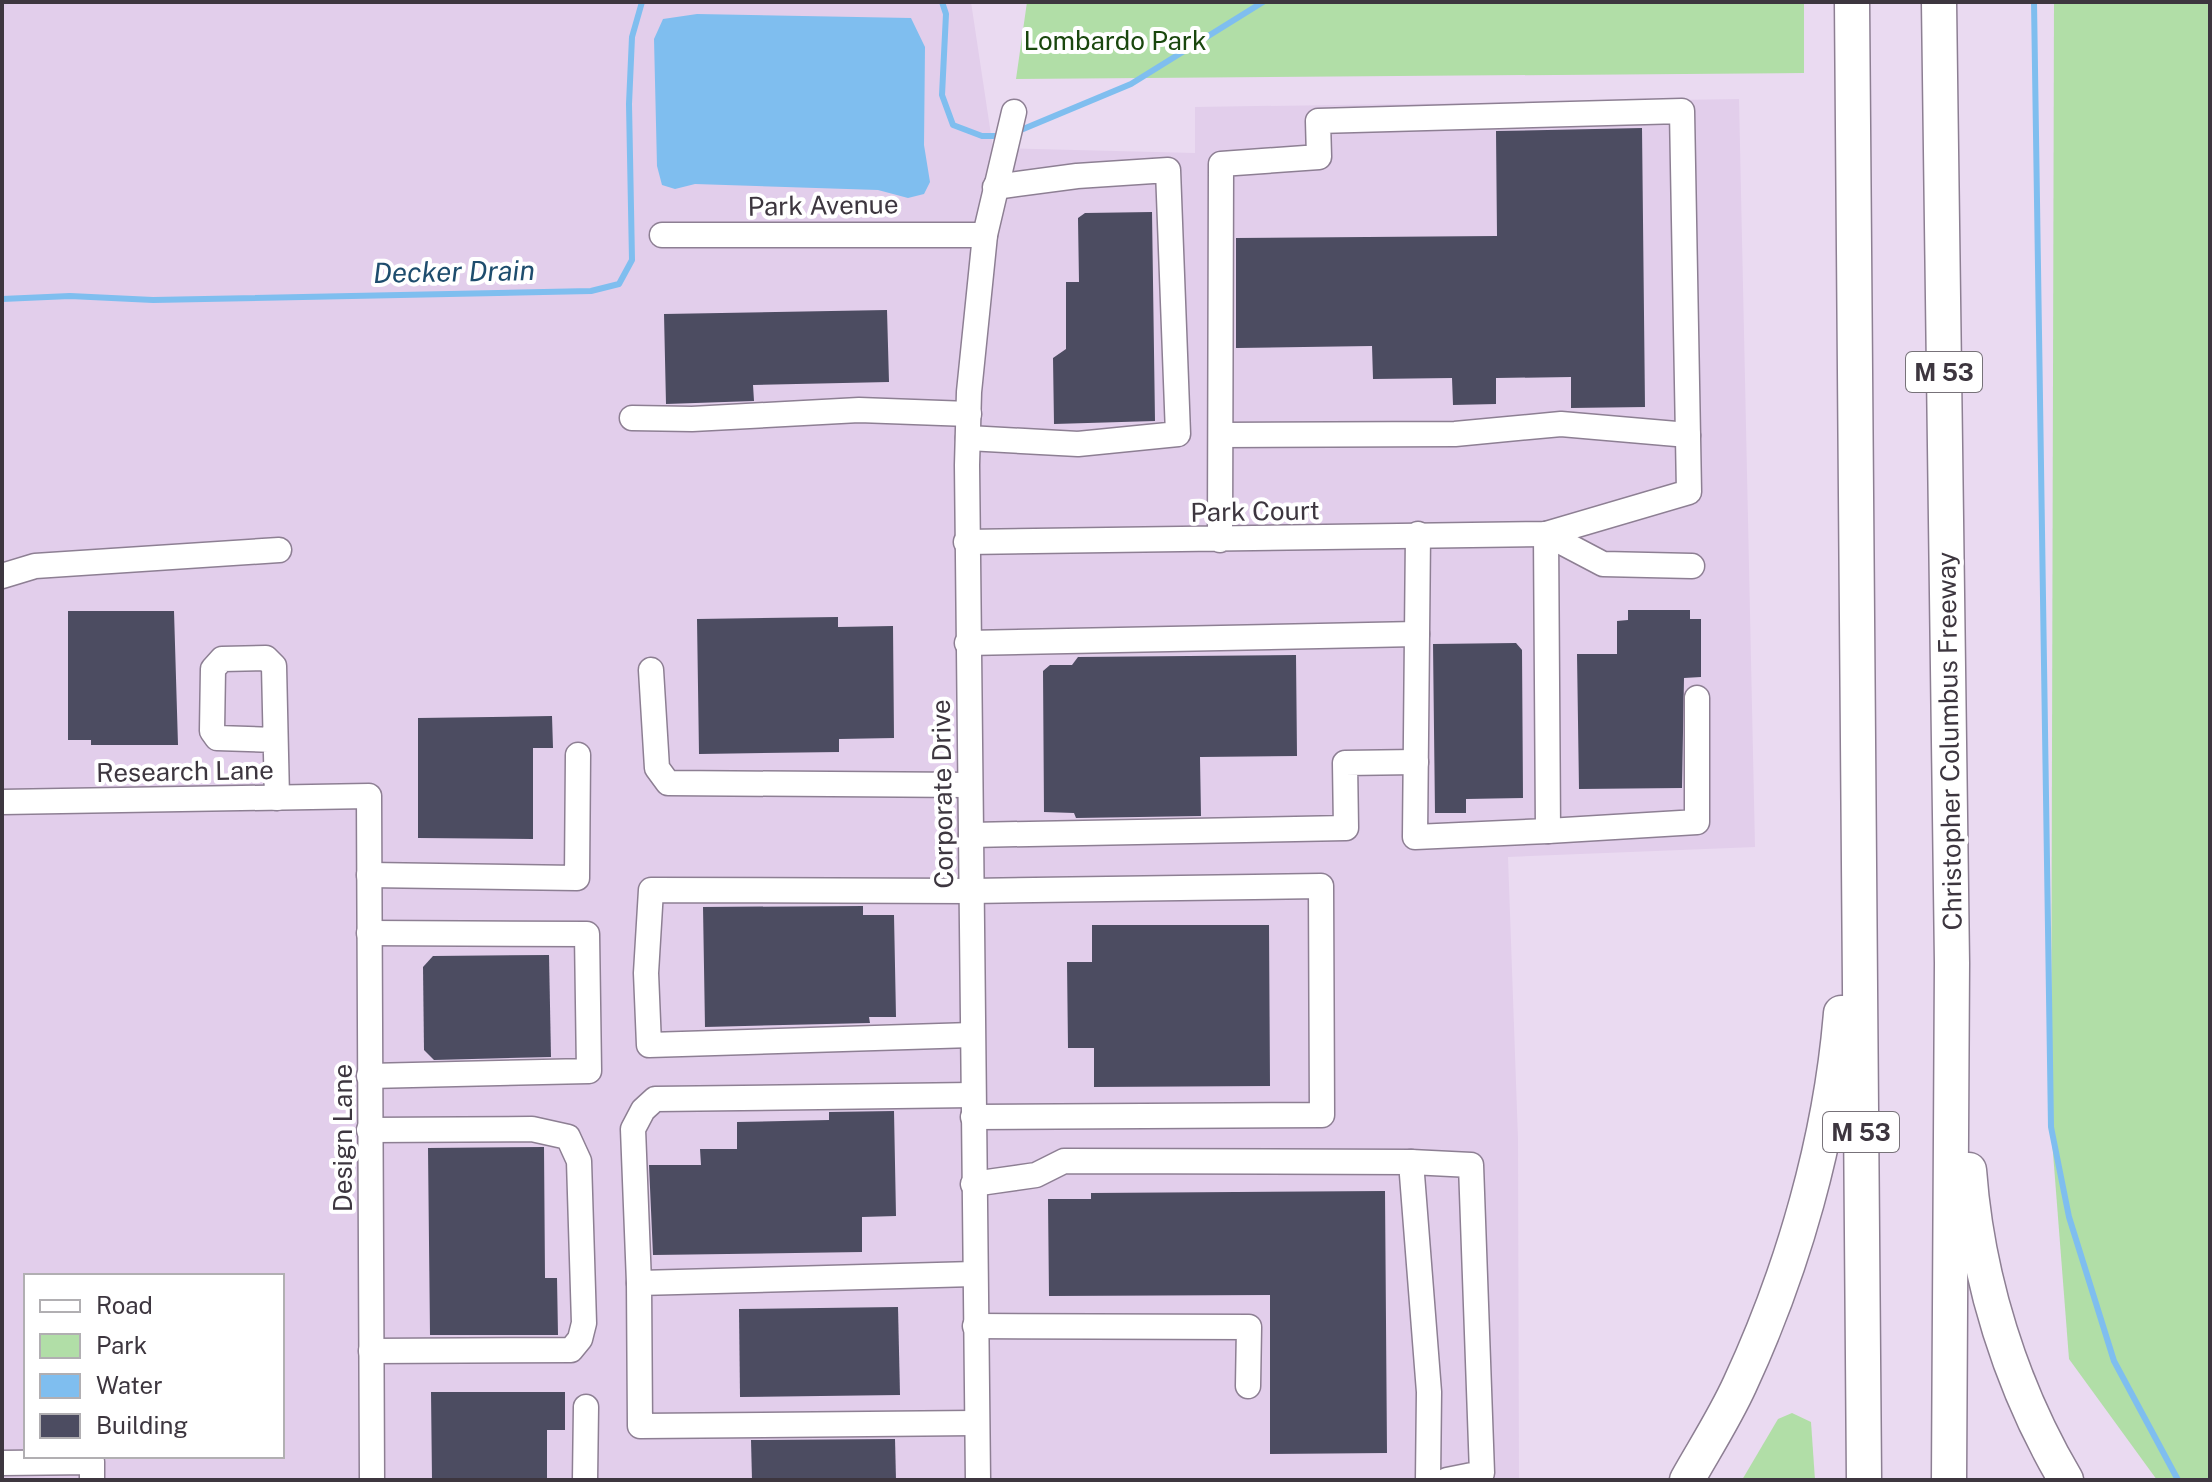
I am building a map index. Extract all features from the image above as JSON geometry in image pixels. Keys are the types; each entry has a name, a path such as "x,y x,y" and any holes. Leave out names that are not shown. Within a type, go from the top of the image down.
{"highway":[{"name":"M 53","path":"1852,2 1864,1480"},
{"name":"Christopher Columbus Freeway","path":"1939,2 1952,963 1949,1480"},
{"path":"1687,1480 1756,1349 1782,1279 1823,1130 1838,1057 1860,783"},
{"path":"1952,963 1971,1200 1984,1271 2003,1341 2026,1404 2066,1480"}],"street":[{"path":"1220,540 1221,164 1319,157 1318,121 1682,111 1689,492 1546,534"},
{"name":"Corporate Drive","path":"978,1480 966,542 968,426 985,235 1014,112"},
{"path":"632,418 692,419 859,410 1078,444 1178,434 1168,170 1077,176 995,187"},
{"name":"Park Avenue","path":"662,235 985,235"},
{"path":"1221,435 1455,434 1561,424 1688,435"},
{"path":"1418,534 1415,837 1697,822 1697,698"},
{"path":"1546,534 1603,564 1692,566"},
{"path":"1546,534 1548,831"},
{"name":"Park Court","path":"966,542 1546,534"},
{"path":"2,576 35,566 279,550"},
{"path":"967,643 1417,634"},
{"path":"651,670 657,768 668,783 970,785"},
{"path":"275,740 277,798"},
{"path":"369,875 577,878 578,755"},
{"path":"971,835 1346,828 1345,763 1416,762"},
{"name":"Research Lane","path":"2,802 369,796"},
{"name":"Design Lane","path":"369,796 372,1480"},
{"path":"972,1035 649,1045 646,973 651,890 971,891 1321,886 1322,1115 655,1099 643,1110 633,1129 640,1426 975,1423"},
{"path":"369,933 587,934 589,1071 369,1076"},
{"path":"369,1130 532,1129 568,1137 579,1161 584,1323 580,1339 571,1350 371,1351"},
{"path":"973,1184 1036,1175 1064,1161 1411,1162 1471,1165 1482,1473 1447,1480"},
{"path":"1411,1162 1429,1392 1428,1480"},
{"path":"639,1283 974,1274"},
{"path":"975,1326 1249,1327 1248,1386"},
{"path":"585,1480 586,1407"},
{"path":"2,1463 29,1471 92,1462 92,1480"}],"shaded area":[{"path":"2,2 971,2 993,148 1195,153 1195,107 1739,99 1755,847 1508,857 1518,1139 1519,1480 2,1480"}],"green space":[{"name":"Lombardo Park","path":"1027,2 1804,2 1804,73 1016,79"},
{"path":"2054,2 2210,2 2210,1480 2157,1480 2069,1359 2051,1127"},
{"path":"1792,1413 1811,1422 1815,1480 1742,1480 1778,1419"}],"water":[{"path":"697,14 911,18 925,47 924,145 930,182 924,194 908,198 878,190 695,184 675,189 662,185 657,166 654,39 663,19"}],"building":[{"path":"1642,128 1645,407 1571,408 1571,377 1496,378 1496,404 1453,405 1452,378 1373,379 1372,346 1236,348 1236,238 1497,236 1496,131"},
{"path":"1152,212 1155,421 1054,424 1053,358 1066,349 1066,282 1079,282 1078,218 1085,213"},
{"path":"887,310 889,382 753,385 754,401 666,404 664,314"},
{"path":"1628,610 1690,610 1690,619 1701,619 1701,677 1684,678 1682,788 1579,789 1577,654 1617,654 1617,621 1628,620"},
{"path":"68,611 174,611 178,745 91,745 91,740 68,740"},
{"path":"838,617 838,627 893,626 894,738 839,739 839,752 699,754 697,619"},
{"path":"1516,643 1522,650 1523,798 1466,799 1466,813 1435,813 1433,644"},
{"path":"1296,655 1297,756 1200,757 1201,816 1076,818 1074,813 1044,812 1043,671 1050,665 1072,665 1078,657"},
{"path":"552,716 553,748 533,748 533,839 418,838 418,718"},
{"path":"863,906 863,915 894,915 896,1017 869,1017 870,1023 705,1027 703,907"},
{"path":"1092,925 1269,925 1270,1086 1094,1087 1094,1048 1068,1048 1067,962 1092,962"},
{"path":"549,955 551,1057 434,1060 424,1050 423,967 433,956"},
{"path":"894,1111 896,1216 862,1217 862,1252 653,1255 649,1165 701,1165 700,1149 737,1149 737,1122 829,1120 829,1112"},
{"path":"544,1147 545,1278 557,1278 558,1335 430,1335 428,1148"},
{"path":"1385,1191 1387,1453 1270,1454 1270,1295 1049,1296 1048,1199 1091,1199 1091,1193"},
{"path":"898,1307 900,1395 740,1397 739,1309"},
{"path":"431,1392 565,1392 565,1430 547,1430 547,1480 432,1480"},
{"path":"895,1439 896,1480 752,1480 751,1440"}],"waterway":[{"name":"Decker Drain","path":"2,299 70,296 153,300 591,291 619,284 632,260 629,104 632,37 642,2"},
{"name":"Decker Drain","path":"942,2 946,14 942,95 953,125 982,136 1002,136"},
{"name":"Decker Drain","path":"1016,132 1131,84 1263,2"},
{"path":"2034,2 2051,1127 2069,1217 2114,1361 2178,1480"}]}
